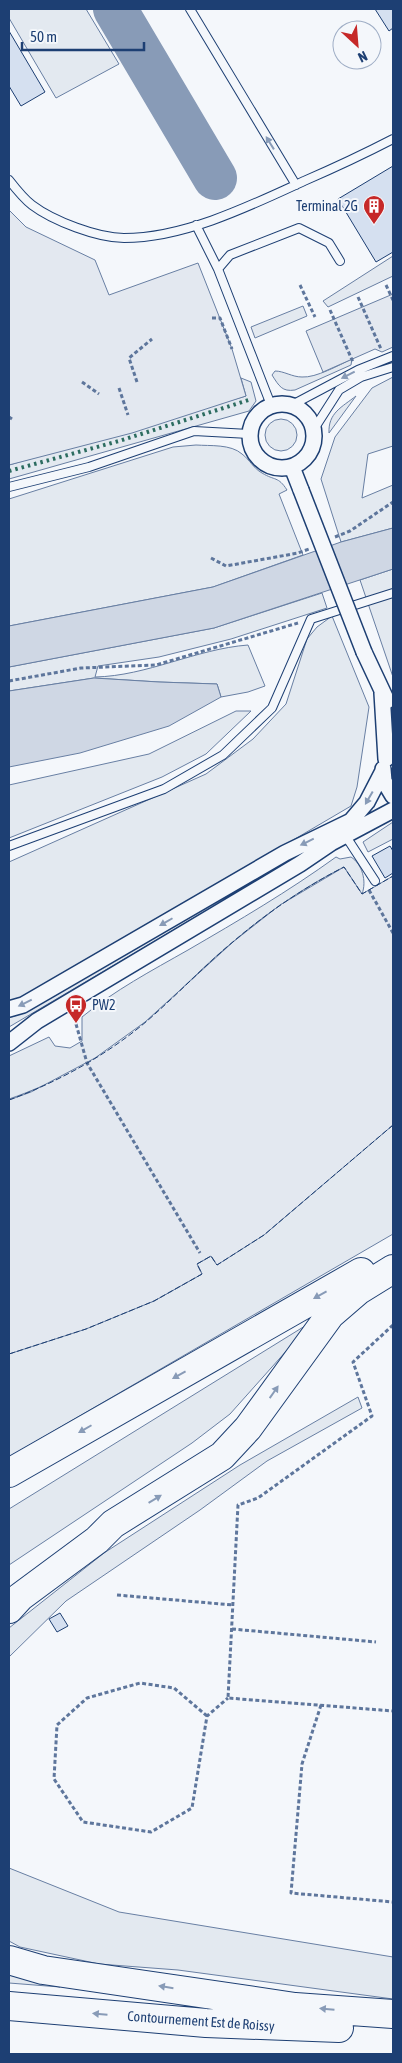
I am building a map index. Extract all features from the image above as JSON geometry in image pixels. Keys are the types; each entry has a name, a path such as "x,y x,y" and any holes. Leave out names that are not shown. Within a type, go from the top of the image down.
{"highway":[{"path":"9,1474 127,1404 393,1254"},
{"path":"9,1608 96,1540 113,1524 222,1456 248,1428 330,1315 359,1290 393,1269"},
{"path":"9,1589 90,1532 113,1524"},
{"path":"9,1960 42,1970 295,2007 393,2014"},
{"name":"Contournement Est de Roissy","path":"9,2006 206,2023 393,2030"}],"street":[{"path":"282,403 292,405 306,414 314,430 312,448 307,456 292,467 276,468 262,462 254,454 249,434 251,424 256,416 271,405 282,403"},
{"path":"292,467 364,652 382,694 393,710"},
{"path":"382,694 387,760 384,781 393,796"},
{"path":"331,843 367,802 387,760"},
{"path":"9,1044 36,1021 300,864 344,835 393,810"},
{"path":"9,1009 23,1005 285,853 351,821"},
{"path":"9,1029 36,1021"}],"lane":[{"path":"190,9 296,185"},
{"path":"9,180 32,205 90,233 123,238 156,235 196,225 257,203 393,139"},
{"path":"196,225 218,270 271,405"},
{"path":"218,270 230,255 299,228 329,243 340,262"},
{"path":"292,405 358,370 393,356"},
{"path":"314,430 339,390 361,378 393,367"},
{"path":"9,487 88,466 194,431 249,434"},
{"path":"9,846 164,789 223,755 272,708 311,619 393,593"},
{"path":"344,835 375,881"}],"path":[{"path":"300,285 314,317"},
{"path":"386,285 393,300"},
{"path":"358,297 382,352"},
{"path":"330,310 358,370"},
{"path":"212,318 220,318 232,349"},
{"path":"138,382 129,358 152,339"},
{"path":"82,382 99,394"},
{"path":"119,388 128,415"},
{"path":"9,681 81,668 156,665 311,619"},
{"path":"366,867 370,893 393,933"},
{"path":"76,1024 87,1063 200,1253"},
{"path":"228,1698 238,1505 258,1498 372,1416 353,1362 393,1325"},
{"path":"117,1595 233,1605"},
{"path":"232,1629 376,1642"},
{"path":"207,1716 174,1688 140,1683 87,1698 56,1725 54,1779 83,1822 151,1832 192,1808 207,1716 228,1698 393,1711"},
{"path":"321,1705 302,1764 291,1893 393,1902"}],"shaded area":[{"path":"9,9 86,9 119,64 56,98 9,18"},
{"path":"9,210 26,227 95,260 109,295 198,263 232,349 246,396 132,433 9,465"},
{"path":"393,256 393,276 328,307 323,301"},
{"path":"393,294 393,347 382,352 375,349 323,372 306,331"},
{"path":"303,306 307,316 255,338 251,327"},
{"path":"352,359 351,365 295,390 284,389 272,375 275,371 298,377 308,377 327,371"},
{"path":"393,377 393,446 368,454 362,498 393,485 393,528 341,542 321,479 335,437 372,388"},
{"path":"241,378 251,382 256,401 249,411 9,479 9,465 246,396"},
{"path":"356,396 329,433 329,426 333,415"},
{"path":"281,419 293,423 297,435 293,447 281,451 269,447 265,435 269,423"},
{"path":"196,445 220,446 237,451 245,456 259,471 281,483 287,490 279,494 303,555 213,587 9,626 9,499 173,447"},
{"path":"393,528 393,569 214,628 9,667 9,626 213,587 341,542"},
{"path":"393,569 393,677 360,580"},
{"path":"322,593 327,608 231,639 159,657 98,666 95,677 134,672 229,647 248,645 265,686 248,692 221,697 217,684 94,678 9,691 9,667 214,628"},
{"path":"332,616 369,707 357,787 351,806 48,984 9,1003 9,862 206,774 253,739 286,704 307,639 317,627"},
{"path":"94,678 217,684 221,697 169,726 80,753 9,767 9,691"},
{"path":"236,711 251,711 206,754 162,777 9,838 9,785 149,754"},
{"path":"393,822 393,839 368,852 363,842"},
{"path":"336,857 340,859 351,857 361,868 364,878 362,894 344,867 315,883 273,910 247,930 147,1021 116,1045 63,1076 9,1099 9,1056 49,1037 55,1046 70,1048 82,1041 82,1017 107,998 263,905"},
{"path":"292,860 9,1027 9,1015 269,867"},
{"path":"344,867 362,894 393,876 393,1125 264,1235 217,1265 211,1256 197,1264 202,1274 154,1301 86,1329 9,1354 9,1100 31,1092 95,1058 145,1022 233,942 280,905"},
{"path":"393,1125 393,1234 9,1457 9,1354 154,1301 202,1274 197,1264 211,1256 217,1265"},
{"path":"313,1321 230,1414 192,1443 9,1565 9,1509"},
{"path":"358,1397 362,1408 267,1461 200,1510 66,1601 9,1657 9,1628 104,1553 240,1465"},
{"path":"9,1868 119,1912 393,1957 393,1999 178,1970 99,1964 20,1947 9,1941"},
{"path":"9,1975 60,1987 9,1983"}],"building":[{"path":"375,9 393,9 393,28 389,31"},
{"path":"9,31 45,92 21,106 9,86"},
{"name":"Terminal 2G","path":"393,166 393,252 376,262 338,199"},
{"path":"390,846 393,851 393,873 385,878 372,856"},
{"path":"60,1613 68,1626 57,1632 49,1619"}],"taxiway":[{"path":"115,9 215,178"}],"hedge":[{"path":"9,471 119,441 252,399"}],"fence":[{"path":"9,1100 64,1076 99,1056 132,1033 247,930 273,910 315,883 344,867 362,894 393,876"},
{"path":"9,1354 86,1329 154,1301 202,1274 197,1264 211,1256 217,1265 264,1235 393,1125"}],"place":[{"name":"Terminal 2G","path":"374,225"},
{"name":"PW2","path":"76,1024"}]}
